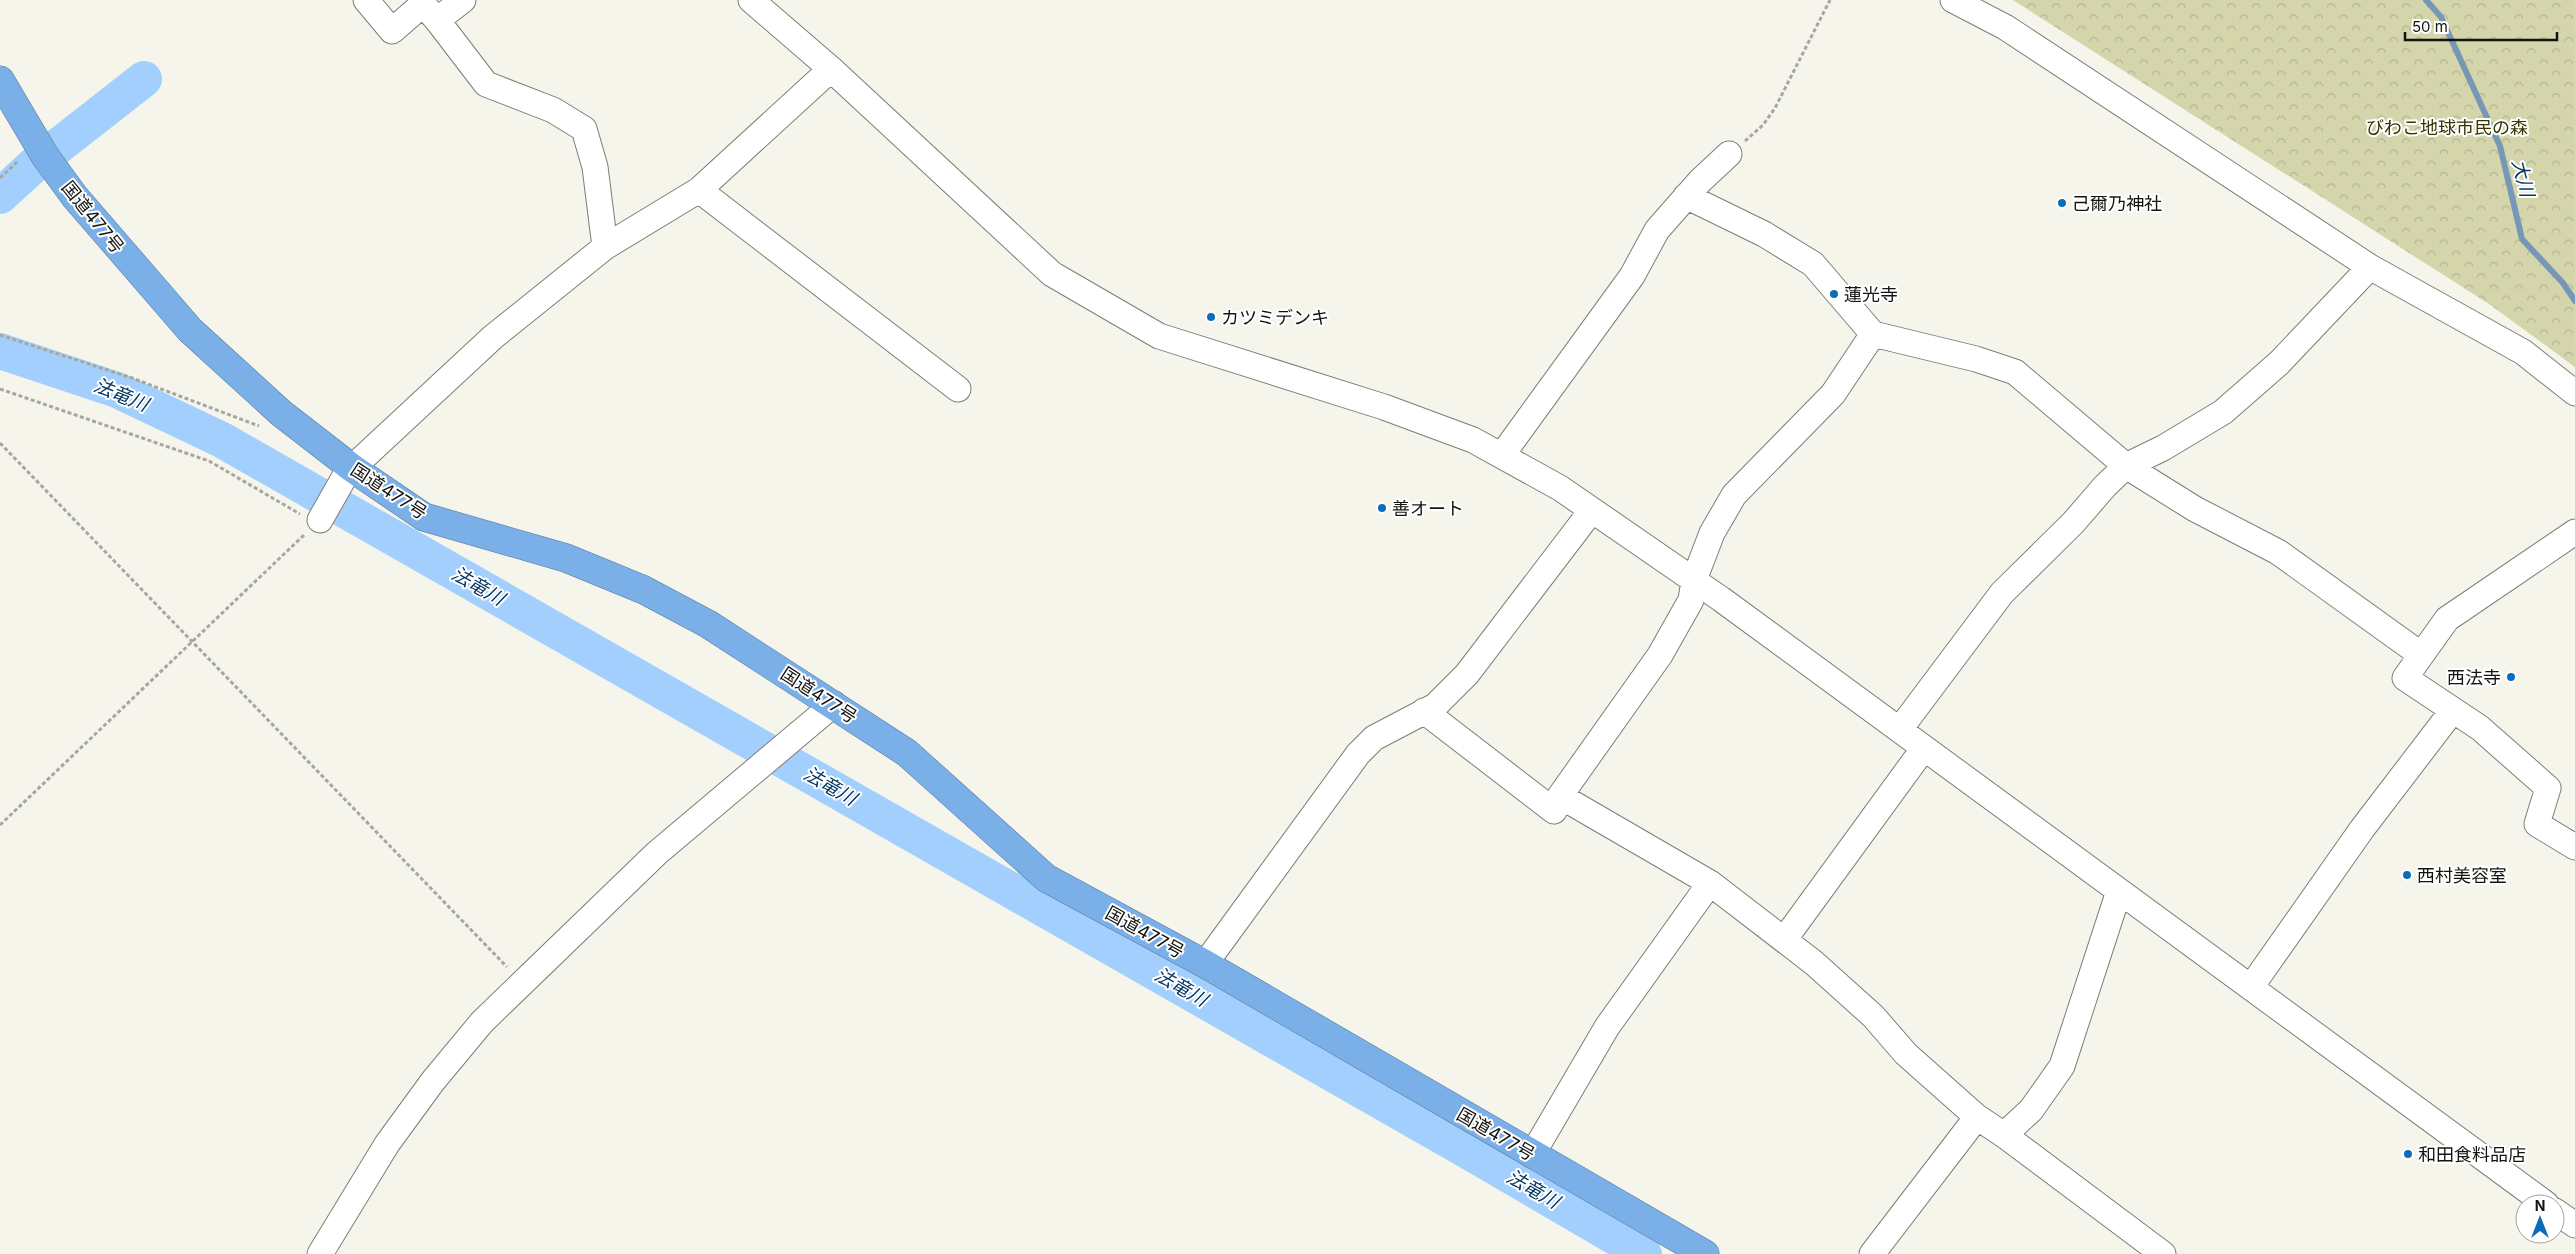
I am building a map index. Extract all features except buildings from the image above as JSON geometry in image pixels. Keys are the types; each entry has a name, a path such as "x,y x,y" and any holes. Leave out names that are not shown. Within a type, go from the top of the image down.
{"highway":[{"name":"国道477号","path":"0,80 45,156 108,238 190,330 348,472 424,517 566,558 644,590 708,624 834,704 907,754 1046,878 1204,964 1705,1254"}],"street":[{"path":"366,0 392,31 423,4 486,84 553,110 584,129 595,167 604,247"},
{"path":"437,20 463,0"},
{"path":"752,0 831,69 1052,274 1159,336 1384,407 1473,440 1560,488 1694,580 1900,729 2532,1194"},
{"path":"1953,0 2006,26 2370,267 2522,352 2575,393"},
{"path":"318,522 348,472 493,337 604,247 699,190 831,69"},
{"path":"1502,455 1632,276 1657,230 1686,196 1729,154"},
{"path":"699,190 958,389"},
{"path":"1686,196 1764,234 1813,264 1873,334 1976,359 2016,372 2126,466 2195,509 2278,552 2420,654"},
{"path":"1900,729 2002,593 2126,466 2163,448 2223,412 2279,363 2370,267"},
{"path":"1424,712 1554,811 1560,796 1660,655 1691,600 1694,580 1712,533 1734,495 1834,394 1873,334"},
{"path":"1204,964 1358,754 1374,738 1435,706 1467,674 1592,510"},
{"path":"2575,532 2447,619 2404,678 2480,728 2548,788 2537,824 2575,847"},
{"path":"320,1254 387,1144 432,1080 482,1022 521,982 656,853 834,704"},
{"path":"2251,987 2362,829 2453,710"},
{"path":"1784,940 1924,748"},
{"path":"1560,796 1710,883 1784,940 1873,1016 1906,1054 1976,1118 2004,1135 2163,1254"},
{"path":"1532,1155 1607,1027 1710,883"},
{"path":"2004,1135 2031,1110 2062,1066 2119,891"},
{"path":"1872,1254 1976,1118"}],"path":[{"path":"1729,154 1763,125 1775,108 1830,0"},
{"path":"0,335 132,378 264,428"},
{"path":"0,390 209,461 318,522 190,641 0,825"},
{"path":"0,443 521,982"}],"green space":[{"name":"びわこ地球市民の森","path":"2013,0 2575,0 2575,367 2489,304"}],"waterway":[{"name":"大川","path":"2426,0 2441,17 2500,146 2522,239 2563,283 2575,301"},
{"path":"57,147 144,79"},
{"path":"0,196 34,165"},
{"name":"法竜川","path":"0,351 117,390 222,440 1468,1151 1644,1254"}],"place":[{"name":"己爾乃神社","path":"2062,203"},
{"name":"蓮光寺","path":"1834,294"},
{"name":"カツミデンキ","path":"1211,317"},
{"name":"善オート","path":"1382,508"},
{"name":"西法寺","path":"2511,677"},
{"name":"西村美容室","path":"2407,875"},
{"name":"和田食料品店","path":"2408,1154"}]}
